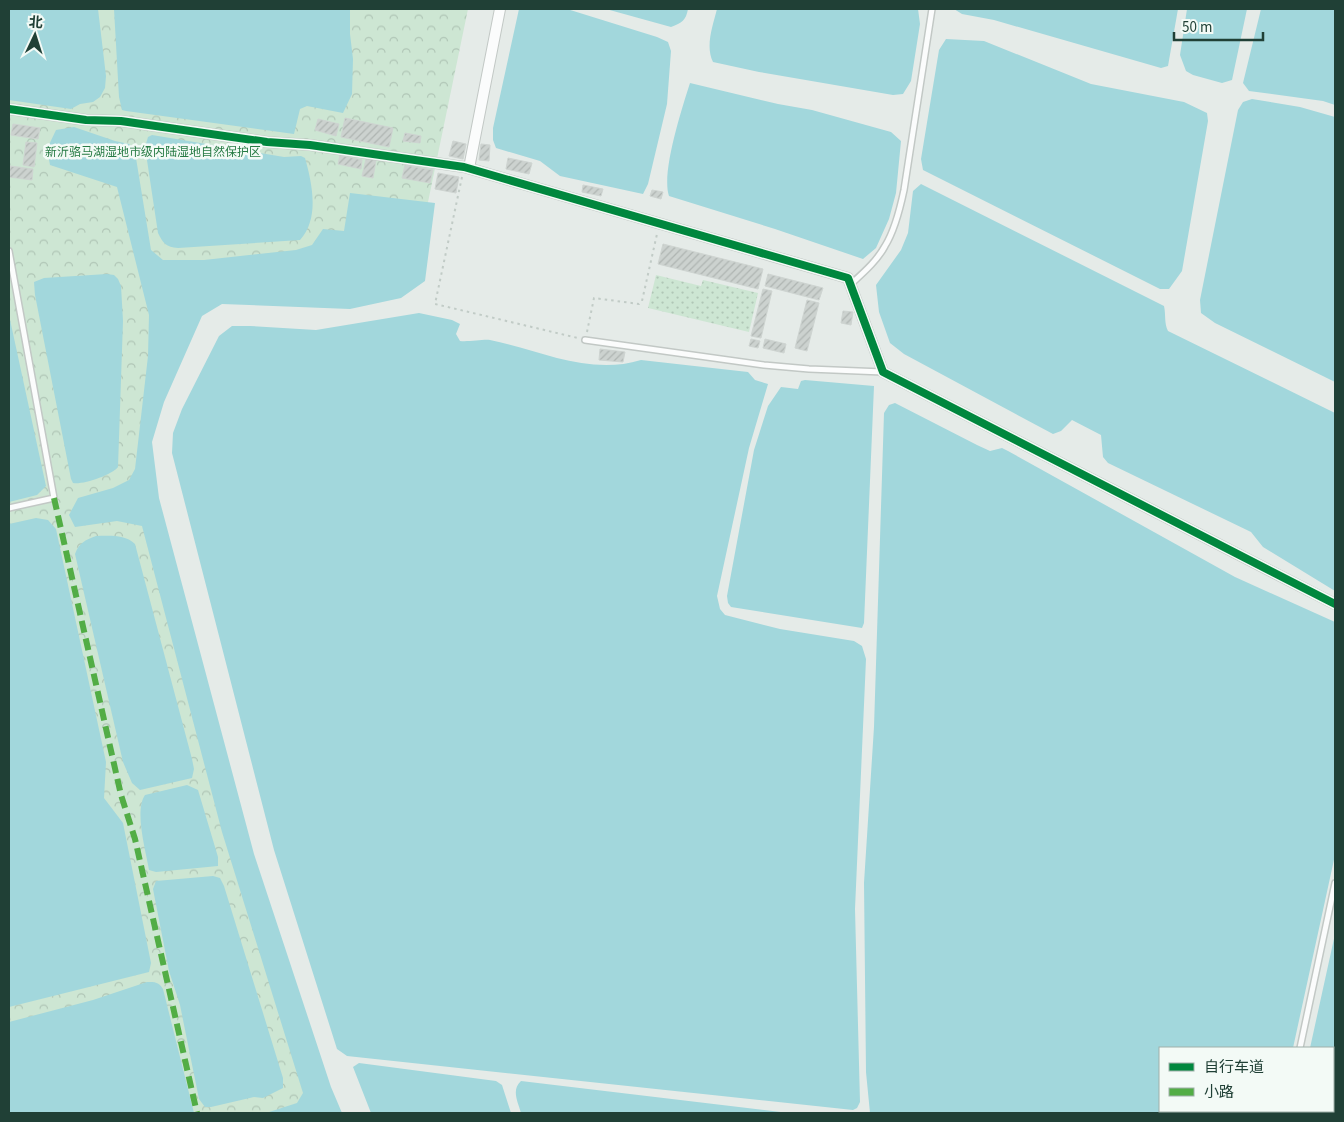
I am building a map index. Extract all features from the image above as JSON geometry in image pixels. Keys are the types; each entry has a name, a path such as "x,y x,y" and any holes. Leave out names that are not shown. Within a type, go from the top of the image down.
{"street":[{"path":"466,168 500,9"},
{"path":"9,109 86,120 121,121 267,142 310,145 466,168 848,278 883,372 1335,604"}],"lane":[{"path":"850,284 866,271 885,246 900,211 932,9"},
{"path":"9,251 54,498 9,508"},
{"path":"585,340 764,365 883,372"},
{"path":"1300,1047 1335,883"}],"path":[{"path":"466,168 435,304 585,340 594,298 639,304 642,301 659,223"}],"green space":[{"name":"新沂骆马湖湿地市级内陆湿地自然保护区","path":"9,9 468,9 416,260 168,310 141,500 330,1113 9,1113"},
{"path":"656,275 701,286 703,280 758,293 749,332 648,308"}],"water":[{"path":"9,9 98,9 106,76 105,88 100,97 93,102 80,104 71,109 9,100"},
{"path":"114,9 350,9 353,59 352,94 343,113 307,106 300,109 294,134 122,110 119,97"},
{"path":"519,9 567,9 668,42 671,51 667,104 648,184 643,194 560,176 540,161 496,148 493,140 493,128"},
{"path":"606,9 688,9 683,21 671,27"},
{"path":"717,9 918,9 920,24 911,81 903,94 893,95 759,72 713,62 710,42"},
{"path":"954,9 1178,9 1168,66 1161,68 994,20 962,14"},
{"path":"1187,9 1247,9 1232,80 1222,83 1193,75 1186,71 1180,55"},
{"path":"1261,9 1335,9 1335,105 1323,101 1249,91 1243,83"},
{"path":"946,39 984,41 1091,84 1184,102 1207,113 1208,121 1182,271 1169,289 1160,289 923,170 921,159 939,50"},
{"path":"690,83 812,110 891,132 901,141 896,193 889,219 876,248 863,259 669,196 667,186 670,157"},
{"path":"1252,99 1300,107 1335,117 1335,382 1215,323 1201,313 1200,300 1238,110 1243,102"},
{"path":"74,127 129,144 135,152 151,250 163,260 204,260 296,250 312,245 323,229 344,231 350,193 435,203 425,281 401,298 350,309 222,304 202,316 164,402 152,442 159,498 254,854 331,1087 342,1113 266,1113 297,1103 303,1093 222,832 142,526 117,521 75,527 69,515 78,498 113,488 129,480 135,469 148,356 149,315 117,187 50,165 47,149 56,130"},
{"path":"152,135 284,157 301,156 305,158 313,200 310,221 306,231 300,240 171,247 163,242 158,233 145,147 148,137"},
{"path":"921,184 1164,306 1168,331 1335,413 1335,591 1263,547 1251,532 1108,463 1103,457 1101,435 1072,420 1061,431 1053,434 904,354 890,343 879,312 876,285 901,250 908,233 913,191"},
{"path":"114,275 121,286 123,321 118,467 97,479 73,483 34,282 44,278"},
{"path":"419,313 452,320 460,324 456,334 460,341 490,340 565,360 602,365 622,364 641,360 748,372 755,380 768,384 749,448 717,596 720,609 725,615 780,629 854,641 862,646 866,659 855,909 860,1102 857,1108 853,1110 347,1056 337,1049 274,850 172,453 173,433 182,409 219,336 232,326 316,330"},
{"path":"9,315 46,486 37,495 9,502"},
{"path":"801,381 874,386 864,623 862,628 731,607 728,603 727,596 754,450 768,406 781,387 798,389"},
{"path":"895,403 990,451 1002,448 1235,577 1335,622 1335,855 1293,1047 1159,1047 1159,1112 1279,1113 870,1113 866,1072 864,883 874,727 884,413 889,405"},
{"path":"36,518 48,520 56,529 106,762 104,798 123,823 151,963 149,972 9,1007 9,524"},
{"path":"96,536 122,537 135,544 192,759 194,769 192,778 140,790 132,783 123,762 75,554 83,542"},
{"path":"187,785 198,790 218,857 218,866 156,872 149,870 141,821 142,802 145,795"},
{"path":"213,876 220,878 224,886 283,1078 283,1088 263,1098 254,1097 205,1107 199,1099 180,1005 169,971 153,889 156,881"},
{"path":"1335,934 1335,1113 1295,1113 1334,1112 1334,1047 1310,1047"},
{"path":"147,982 156,983 163,989 194,1113 9,1113 9,1022 93,1000"},
{"path":"359,1063 496,1081 502,1085 511,1113 371,1113 353,1067"},
{"path":"521,1081 789,1113 521,1113 516,1088"}],"building":[{"path":"345,118 393,128 389,147 341,137"},
{"path":"318,119 339,124 336,136 315,130"},
{"path":"13,124 40,128 38,139 11,135"},
{"path":"405,133 421,136 420,143 403,141"},
{"path":"453,141 466,144 463,159 449,156"},
{"path":"26,142 37,143 34,167 23,165"},
{"path":"481,144 490,145 489,161 479,160"},
{"path":"340,155 362,160 361,169 338,164"},
{"path":"508,158 532,163 529,174 506,169"},
{"path":"366,159 376,160 373,178 362,176"},
{"path":"405,165 433,170 430,183 402,178"},
{"path":"10,166 33,169 32,180 9,177"},
{"path":"438,173 459,177 456,193 435,189"},
{"path":"583,185 603,189 601,196 582,192"},
{"path":"652,190 663,192 661,199 650,196"},
{"path":"663,244 763,269 758,289 658,264"},
{"path":"768,274 823,288 819,300 765,286"},
{"path":"763,289 772,291 761,338 751,336"},
{"path":"807,300 819,303 807,351 795,348"},
{"path":"843,311 853,312 851,325 841,323"},
{"path":"751,339 760,341 758,348 749,346"},
{"path":"765,339 786,344 784,353 763,348"},
{"path":"600,349 625,352 623,362 599,360"}],"marked path":[{"path":"54,498 121,795 135,839 197,1113"}],"cycle path":[{"path":"9,109 86,120 121,121 267,142 310,145 464,167 848,278 883,372 1335,604"}]}
